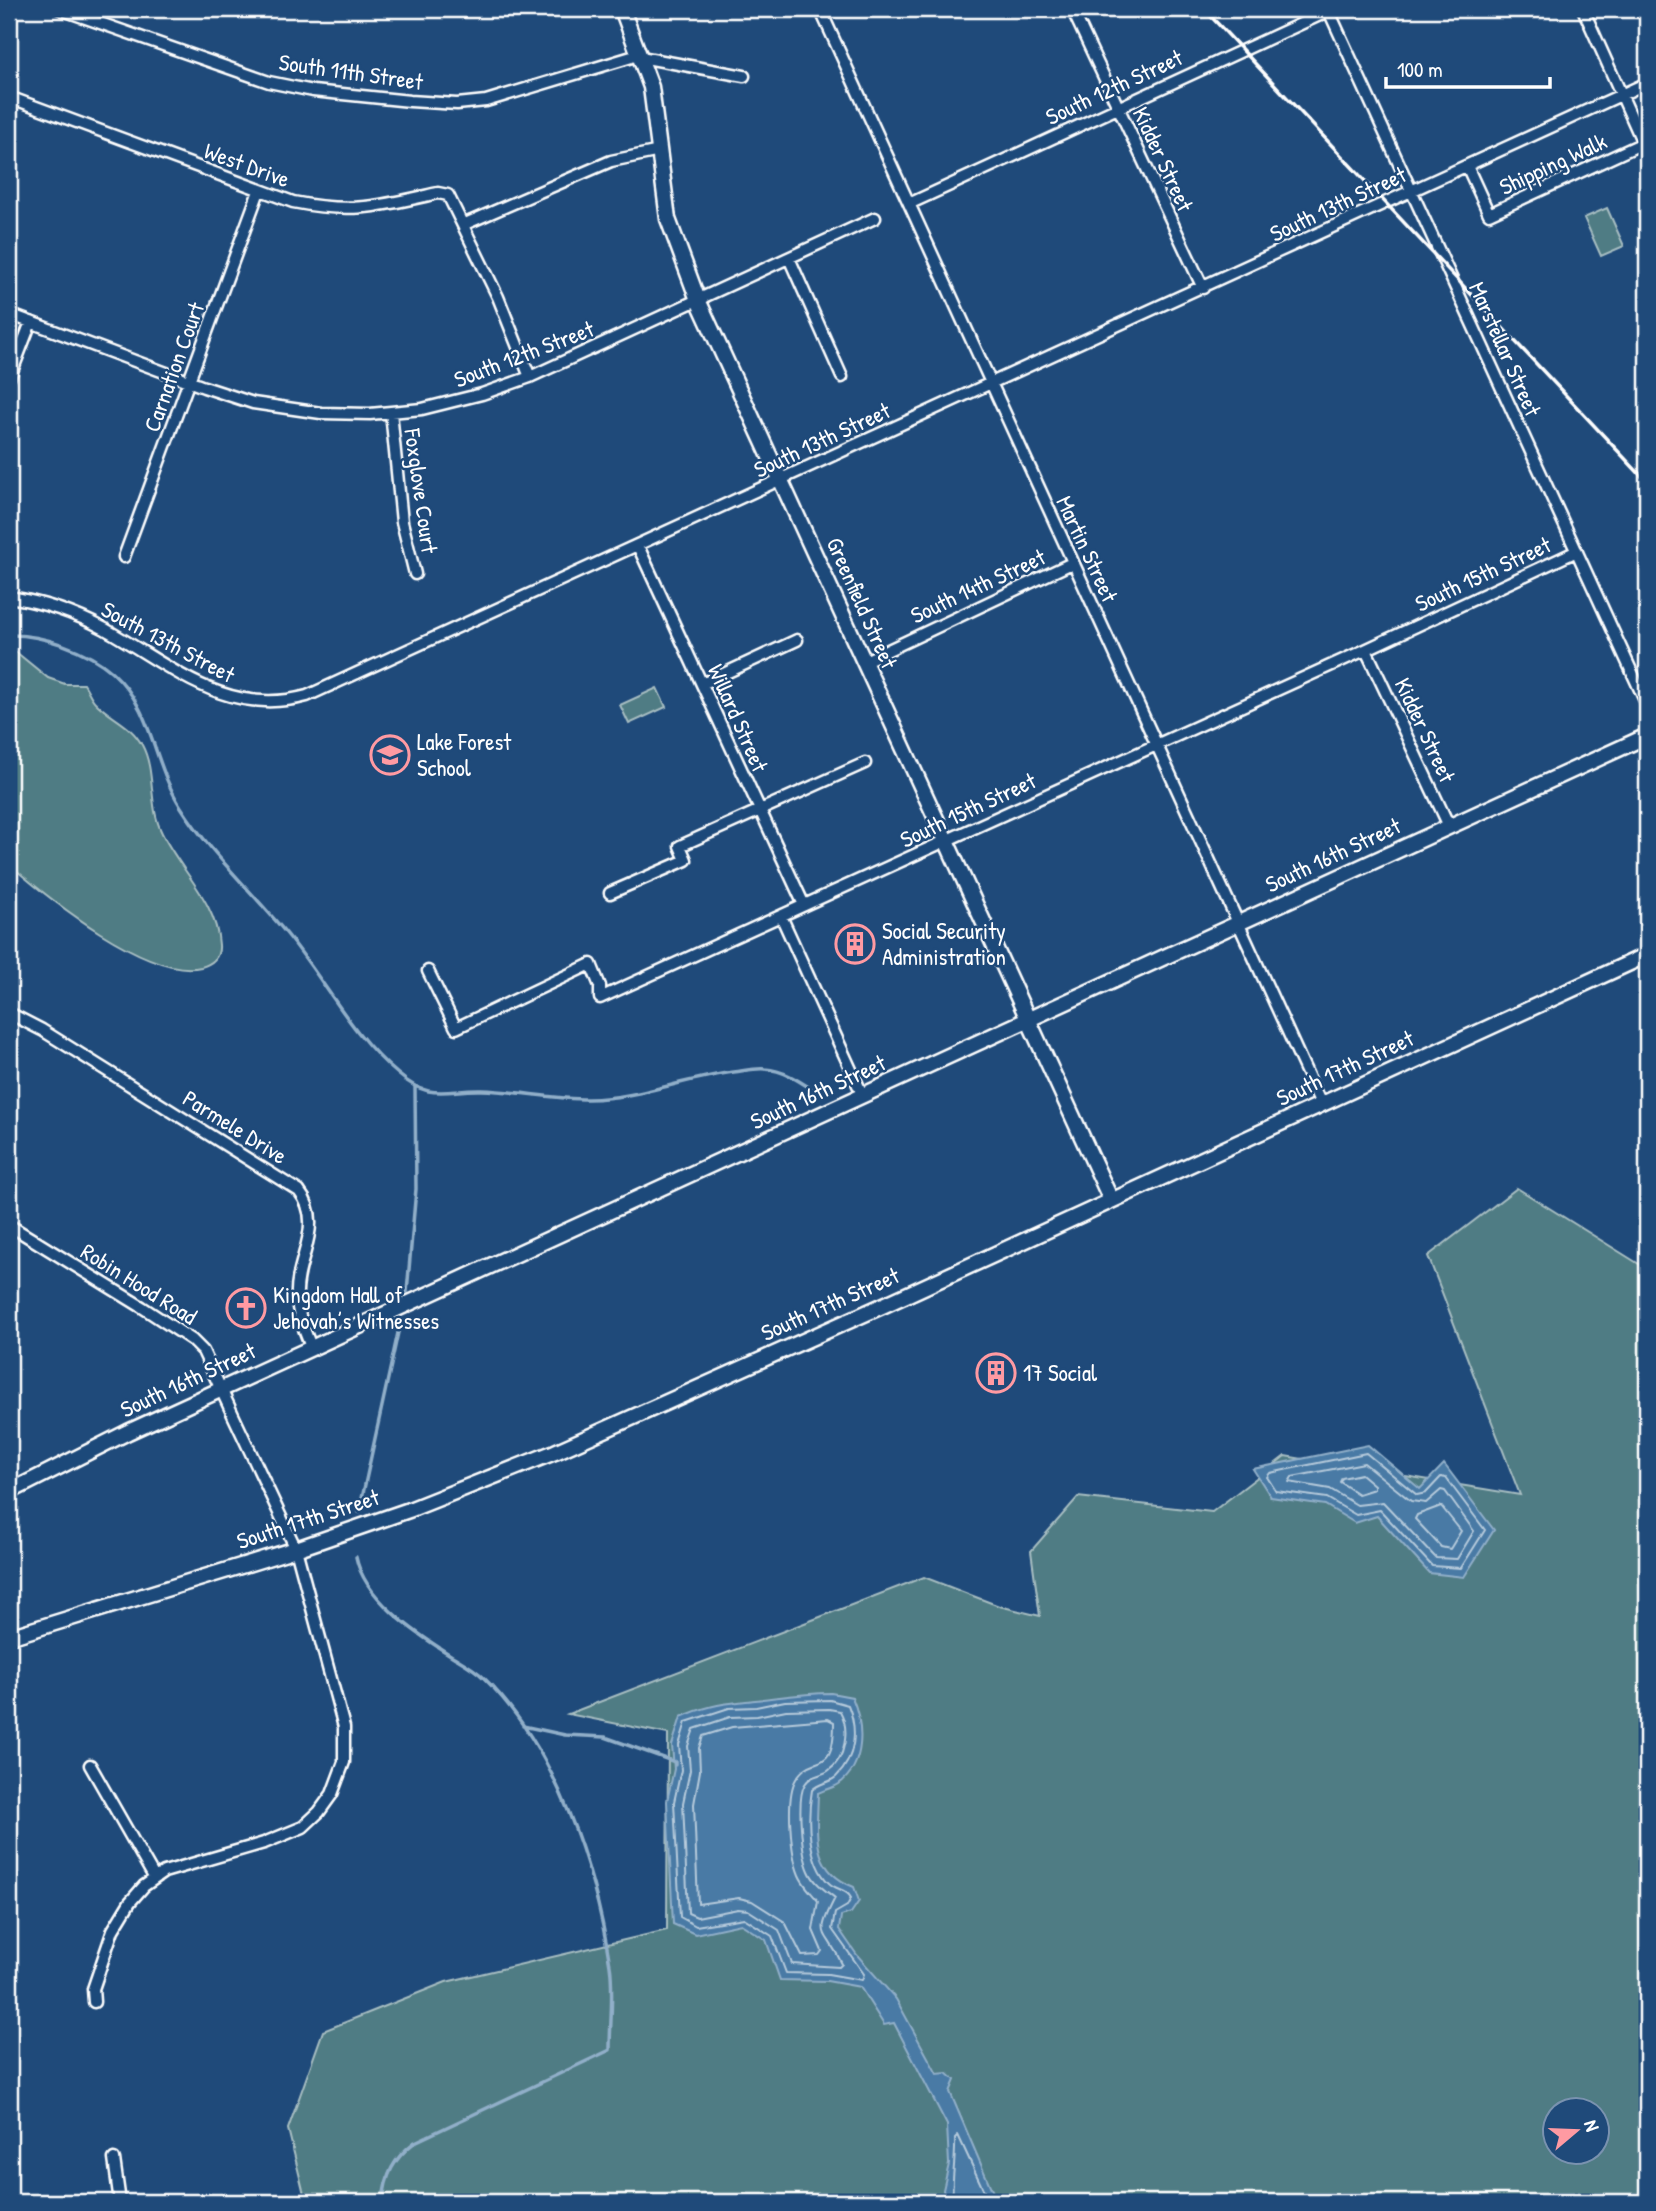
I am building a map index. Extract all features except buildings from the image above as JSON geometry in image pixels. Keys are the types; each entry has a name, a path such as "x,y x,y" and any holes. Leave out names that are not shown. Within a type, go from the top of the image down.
{"main road":[{"name":"Greenfield Street","path":"622,9 651,87 668,219 698,300 1111,1200"},
{"name":"South 16th Street","path":"9,1492 128,1432 1647,736"},
{"name":"South 17th Street","path":"9,1637 296,1549 409,1510 592,1436 1647,955"}],"street":[{"name":"South 11th Street","path":"60,9 270,82 313,91 410,101 457,104 486,100 617,60 641,57"},
{"name":"Martin Street","path":"820,9 1321,1104"},
{"name":"Kidder Street","path":"1072,9 1203,288"},
{"name":"South 12th Street","path":"911,203 1330,9"},
{"name":"Marstellar Street","path":"1330,9 1647,705"},
{"path":"1583,9 1645,146"},
{"path":"641,57 744,76"},
{"name":"South 13th Street","path":"9,597 49,606 92,622 178,674 221,695 255,702 284,701 323,690 1647,83"},
{"name":"West Drive","path":"9,97 293,202 336,210 377,208 443,194 448,195 465,225"},
{"name":"Shipping Walk","path":"1467,166 1489,214 1645,146"},
{"path":"530,377 517,341 465,225 611,161 660,151"},
{"name":"Carnation Court","path":"124,557 259,191"},
{"name":"South 12th Street","path":"9,314 189,382 253,403 333,414 391,412 454,402 530,377 875,218"},
{"path":"789,258 842,377"},
{"path":"9,379 31,322"},
{"name":"Foxglove Court","path":"391,412 401,510 415,574"},
{"name":"Willard Street","path":"638,546 804,905"},
{"name":"South 15th Street","path":"428,971 456,1028 591,964 600,986 600,998 947,842 1577,551"},
{"name":"South 14th Street","path":"863,662 1072,563"},
{"path":"702,684 797,640"},
{"name":"Kidder Street","path":"1366,650 1449,827"},
{"path":"610,893 686,860 680,846 865,763"},
{"path":"781,916 863,1096"},
{"name":"Parmele Drive","path":"9,1013 42,1030 299,1191 307,1201 312,1220 296,1295 300,1318 312,1349"},
{"name":"Robin Hood Road","path":"9,1225 192,1340 203,1351 296,1549 344,1727 344,1762 339,1778 319,1812 303,1827 264,1843 154,1877"},
{"path":"90,1765 154,1877 130,1902 113,1930 93,1989 94,2002"},
{"path":"114,2159 120,2202"}],"green space":[{"path":"1607,208 1624,246 1601,256 1584,218"},
{"path":"16,652 48,678 65,684 84,684 95,702 127,727 142,745 149,766 155,811 162,833 205,900 217,929 219,950 212,962 201,967 179,967 154,961 127,949 73,915 9,864 9,656"},
{"path":"657,688 666,707 629,724 620,705"},
{"path":"1517,1188 1647,1269 1647,2202 306,2202 288,2129 323,2031 446,1982 667,1930 668,1734 568,1714 924,1577 999,1606 1040,1616 1031,1551 1078,1497 1212,1512 1285,1456 1520,1495 1428,1256"}],"water":[{"path":"1368,1445 1420,1489 1444,1464 1494,1530 1464,1577 1429,1573 1377,1516 1355,1523 1325,1505 1271,1497 1253,1469"},
{"path":"831,1693 852,1697 860,1732 858,1755 848,1776 837,1785 818,1793 817,1836 823,1860 840,1880 854,1887 859,1901 851,1913 841,1916 839,1929 857,1955 896,1999 937,2074 947,2073 955,2080 950,2092 997,2202 947,2202 943,2190 949,2164 947,2125 894,2023 884,2025 860,1987 827,1981 780,1980 766,1940 741,1924 695,1934 673,1924 667,1801 674,1769 672,1745 681,1717 700,1709 726,1704"}],"waterway":[{"path":"9,635 49,640 77,650 102,664 126,687 145,720 171,790 192,824 286,933 366,1042 409,1083 438,1092 482,1090 588,1099 625,1096 716,1075 761,1069 784,1073 813,1090"},
{"path":"407,1292 416,1189 415,1087"},
{"path":"359,1512 399,1328"},
{"path":"356,1557 369,1586 392,1613 480,1674 509,1706 532,1739 552,1774 583,1850 603,1928 612,1986 610,2050 415,2142 401,2154 392,2168 383,2202"},
{"path":"523,1726 565,1735 605,1737 675,1762 675,1765"}],"railway":[{"path":"1204,9 1647,482"}],"place":[{"name":"Lake Forest School","path":"390,755"},
{"name":"Social Security Administration","path":"855,944"},
{"name":"Kingdom Hall of Jehovah’s Witnesses","path":"246,1308"},
{"name":"17 Social","path":"996,1373"}]}
